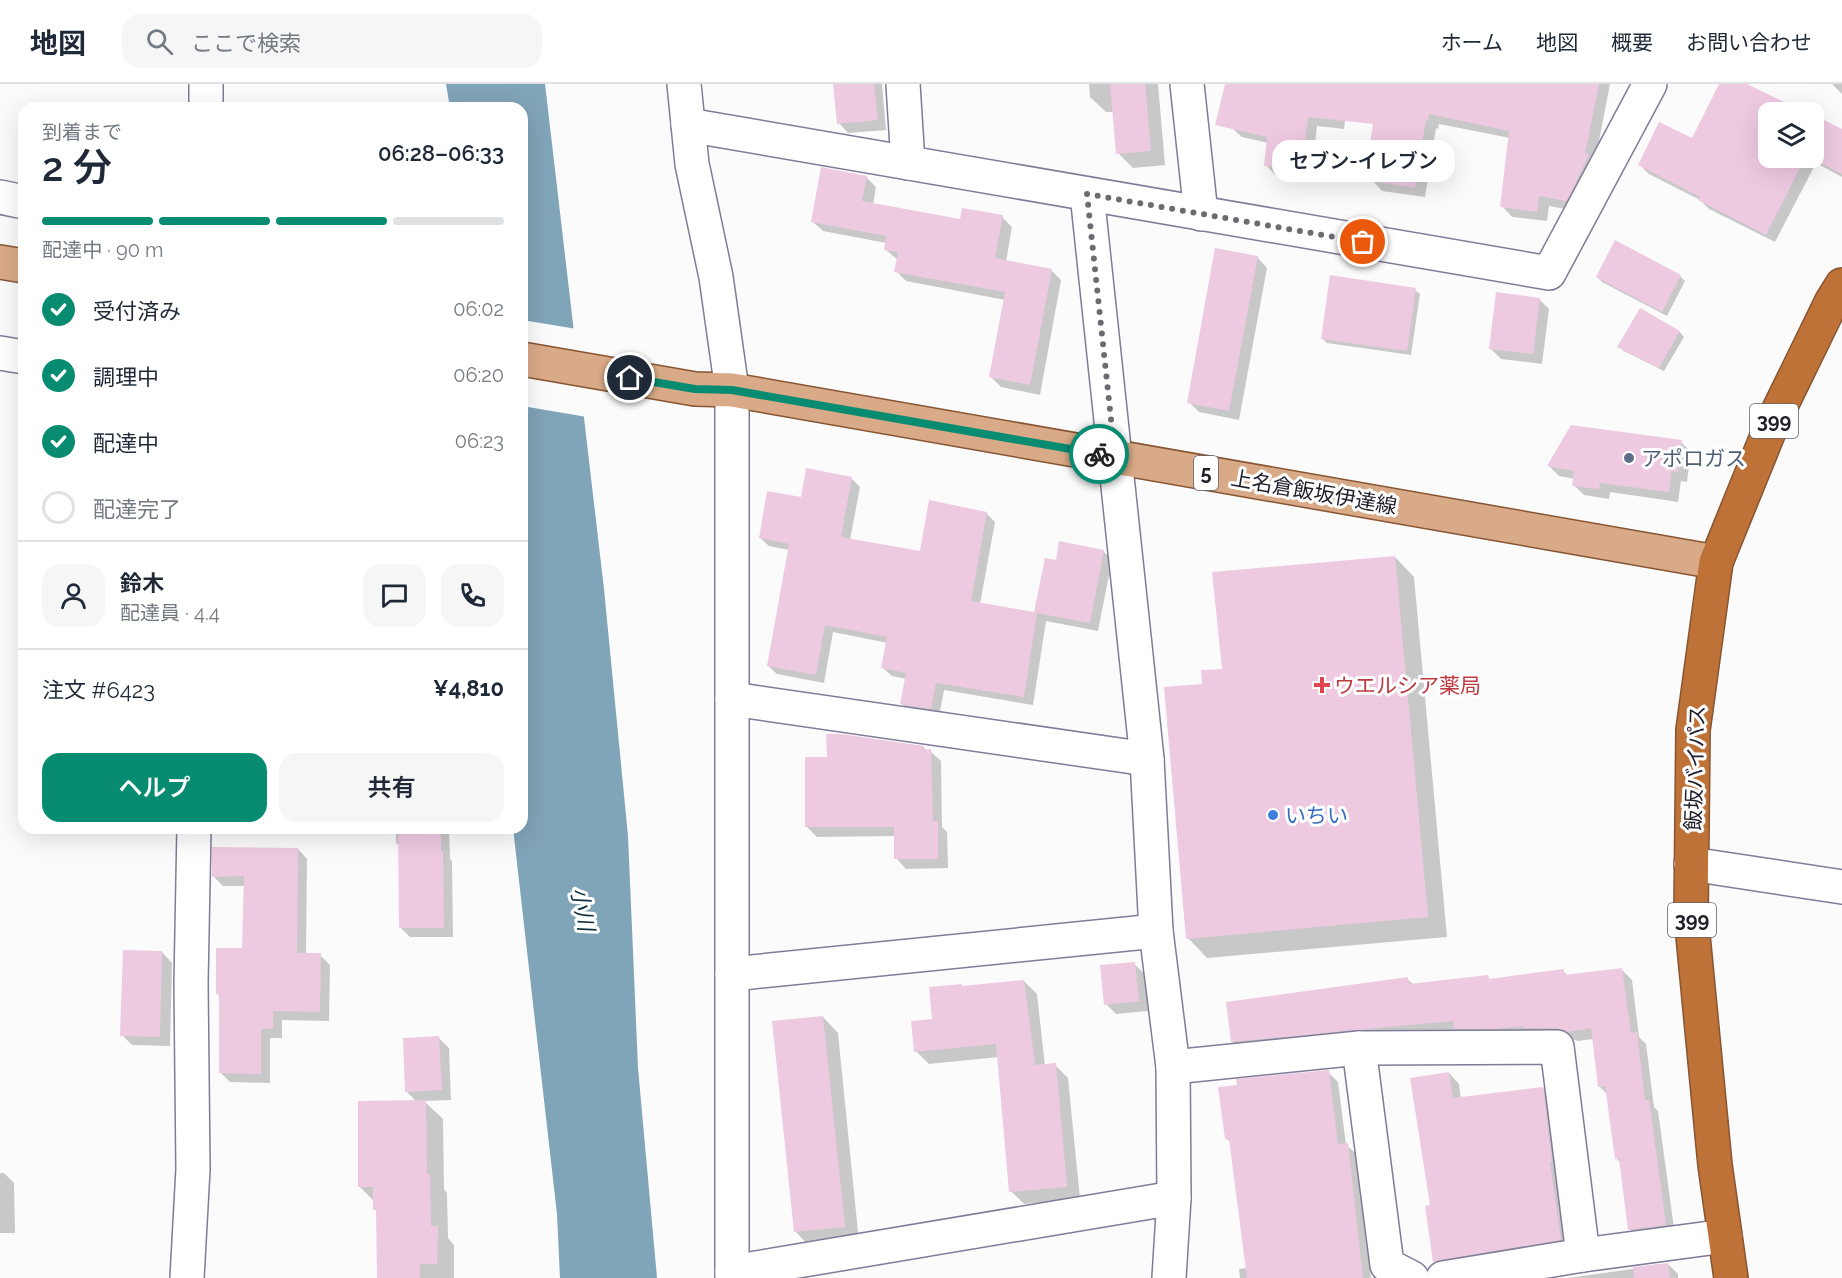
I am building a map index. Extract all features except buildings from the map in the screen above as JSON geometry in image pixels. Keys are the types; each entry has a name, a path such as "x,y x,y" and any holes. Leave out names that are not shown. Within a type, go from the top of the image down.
{"highway":[{"name":"飯坂バイパス","path":"1731,1278 1715,1165 1691,915 1693,730 1716,562 1772,424 1842,285"}],"main road":[{"path":"0,262 18,265"},
{"name":"上名倉飯坂伊達線","path":"528,360 695,389 732,390 1716,562"}],"street":[{"path":"684,84 693,164 716,277 732,390 732,1275 1174,1198"},
{"path":"903,84 908,163"},
{"path":"1187,84 1201,214"},
{"path":"688,125 1549,273 1650,84"},
{"path":"1087,194 1147,759 1156,931 1173,1067 1174,1198 1169,1278"},
{"path":"0,197 18,201"},
{"path":"0,353 18,356"},
{"path":"732,699 1147,759"},
{"path":"187,1278 193,1169 191,983 194,834"},
{"path":"1692,864 1842,887"},
{"path":"732,974 1156,931"},
{"path":"1173,1067 1359,1048 1557,1047 1582,1255"},
{"path":"1359,1048 1387,1265 1412,1278"},
{"path":"1443,1278 1582,1255 1725,1236"}],"water":[{"name":"小川","path":"446,84 545,84 604,589 628,836 638,1068 657,1278 560,1278 557,1214 514,834 528,834 528,102 449,102"}],"pier":[{"path":"528,321 577,329 587,417 528,407"}],"way so far":[{"path":"1099,454 1115,457 1087,194 1363,242"}],"place":[{"name":"セブン-イレブン","path":"1363,242"},
{"name":"アポロガス","path":"1629,458"},
{"name":"ウエルシア薬局","path":"1322,685"},
{"name":"いちい","path":"1273,815"}],"route":[{"path":"630,378 695,389 732,390 1099,454"}]}
